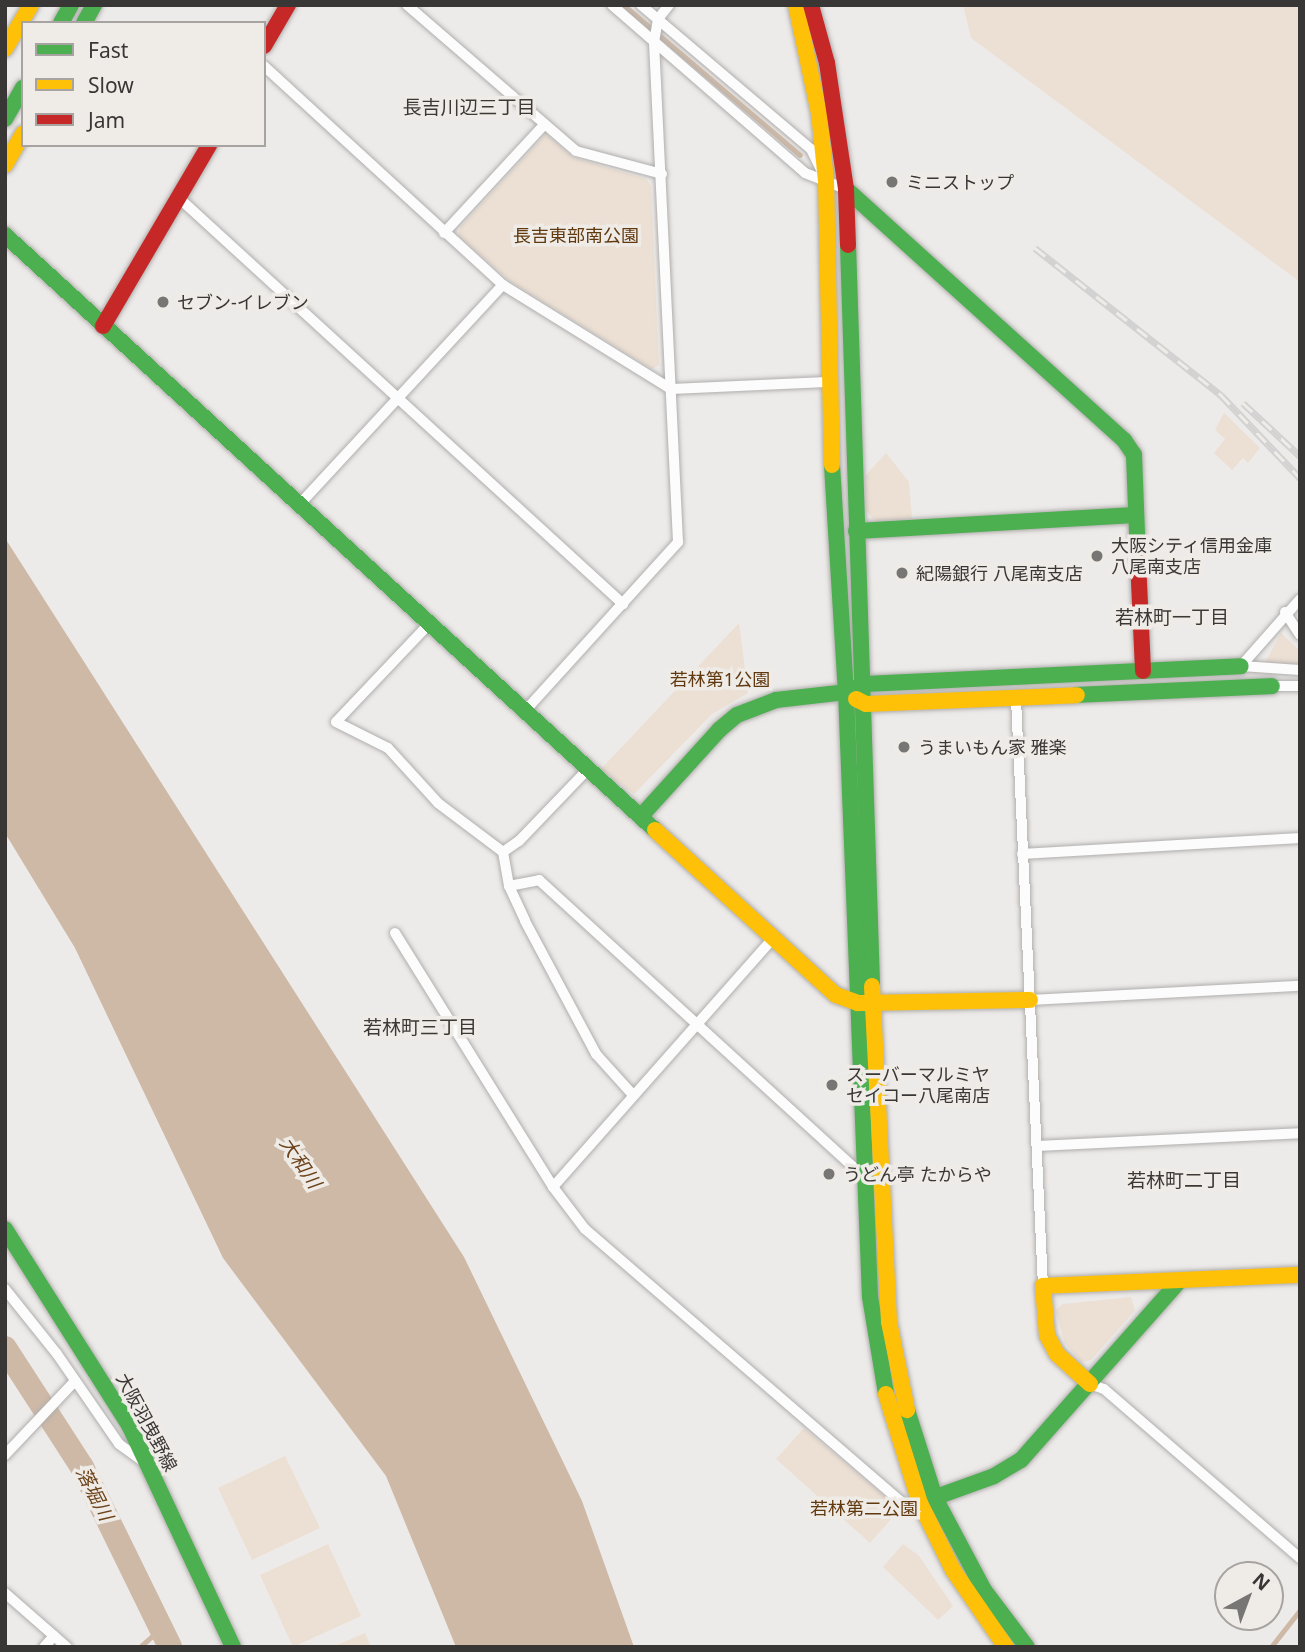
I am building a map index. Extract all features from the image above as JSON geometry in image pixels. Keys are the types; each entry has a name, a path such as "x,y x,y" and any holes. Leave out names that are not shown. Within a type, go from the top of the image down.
{"main road":[{"path":"22,21 32,5"},
{"path":"62,21 71,5"},
{"path":"85,21 94,5"},
{"path":"796,5 819,113 826,181 827,382 865,1003 889,1322 927,1500 984,1590 1027,1647"},
{"path":"811,5 827,63 846,189 856,531 866,704 864,1177 877,1351 889,1409 953,1570 1006,1647"},
{"path":"266,42 284,7"},
{"path":"5,49 21,23"},
{"path":"5,119 21,91"},
{"path":"5,165 21,137"},
{"path":"103,326 208,147"},
{"path":"846,189 1125,440 1134,455 1143,671"},
{"path":"5,235 298,506 642,815 836,995 865,1003 1030,1000"},
{"path":"856,531 1136,515"},
{"path":"642,815 737,715 776,700 846,692 865,684 1241,666"},
{"path":"846,692 866,704 1272,686"},
{"name":"大阪羽曳野線","path":"5,1228 95,1367 150,1466 233,1647"},
{"path":"1090,1384 1057,1354 1047,1335 1043,1286 1300,1275"},
{"path":"927,1500 994,1476 1021,1460 1180,1280"}],"street":[{"path":"407,5 576,152 662,174"},
{"path":"612,5 805,173 846,189"},
{"path":"642,5 811,149 826,181"},
{"path":"525,711 678,542 654,42 658,19 669,5"},
{"path":"266,68 503,285 671,389 827,382"},
{"path":"444,233 544,125"},
{"path":"179,198 623,604"},
{"path":"298,506 503,285"},
{"path":"1241,666 1285,612 1300,599"},
{"path":"1285,612 1300,635"},
{"path":"429,624 336,722 388,748 416,774 438,803 503,852 509,886 596,1054 633,1095"},
{"path":"1241,666 1300,670"},
{"path":"1272,686 1300,687"},
{"path":"1016,699 1043,1286"},
{"path":"503,852 519,841 589,768"},
{"path":"1022,854 1300,838"},
{"path":"509,886 539,880 864,1177"},
{"path":"395,933 553,1187 586,1229 900,1501 909,1506 927,1500"},
{"path":"553,1187 695,1023 773,939"},
{"path":"1030,1000 1300,986"},
{"path":"1037,1146 1300,1133"},
{"path":"5,1289 75,1381 118,1444 150,1466"},
{"path":"5,1455 75,1381"},
{"path":"1090,1384 1104,1389 1300,1558"},
{"path":"5,1593 68,1647"},
{"path":"44,1647 54,1636"}],"green space":[{"path":"963,5 1300,5 1300,282 971,38"},
{"name":"長吉東部南公園","path":"546,134 572,157 646,179 651,186 659,365 652,369 511,282 459,236 460,227"},
{"path":"1224,413 1260,448 1248,463 1243,458 1232,470 1214,453 1225,439 1215,430"},
{"path":"886,453 909,482 912,519 875,521 866,511 865,476"},
{"name":"若林第1公園","path":"739,623 748,693 712,714 634,794 601,769"},
{"path":"1281,633 1300,651 1300,666 1265,663"},
{"path":"1131,1297 1135,1310 1091,1360 1081,1362 1065,1343 1055,1310 1063,1304"},
{"name":"若林第二公園","path":"804,1428 900,1509 870,1543 776,1459"},
{"path":"285,1456 320,1528 252,1560 218,1488"},
{"path":"328,1544 361,1616 293,1647 260,1575"},
{"path":"903,1544 919,1556 953,1606 938,1620 883,1567"},
{"path":"365,1633 371,1647 332,1647"}],"water":[{"name":"大和川","path":"5,538 464,1257 582,1501 634,1647 456,1647 386,1476 223,1258 75,948 5,833"}],"waterway":[{"path":"624,5 800,155"},
{"name":"落堀川","path":"5,1348 82,1467 170,1647"},
{"path":"1271,1647 1300,1610"},
{"path":"140,1647 162,1627"}],"railway":[{"path":"1035,248 1221,395 1300,478"},
{"path":"1243,403 1300,456"}],"traffic: fast":[{"path":"62,21 71,5"},
{"path":"85,21 94,5"},
{"path":"5,119 21,91"},
{"path":"846,189 1124,440 1134,455 1138,560"},
{"path":"5,235 655,830"},
{"path":"848,245 872,986"},
{"path":"832,465 846,692 870,1297 886,1394"},
{"path":"856,531 1136,515"},
{"path":"642,815 719,730 737,715 776,700 846,692 865,684 1241,666"},
{"path":"1077,695 1272,686"},
{"path":"5,1229 130,1427 233,1647"},
{"path":"925,1501 994,1476 1021,1460 1180,1280"},
{"path":"907,1410 935,1498 984,1590 1027,1647"}],"traffic: slow":[{"path":"22,21 31,5"},
{"path":"796,5 819,113 826,181 832,465"},
{"path":"5,49 21,22"},
{"path":"5,165 21,137"},
{"path":"856,699 866,704 1077,695"},
{"path":"655,830 836,995 858,1003 1030,1000"},
{"path":"872,986 889,1322 907,1410"},
{"path":"1090,1384 1057,1354 1047,1335 1043,1286 1300,1275"},
{"path":"886,1394 920,1503 953,1570 1006,1647"}],"traffic: jam":[{"path":"266,43 288,5"},
{"path":"811,5 827,63 846,189 848,245"},
{"path":"103,326 208,147"},
{"path":"1138,560 1143,671"}],"place":[{"name":"ミニストップ","path":"892,182"},
{"name":"セブン-イレブン","path":"163,302"},
{"name":"大阪シティ信用金庫 八尾南支店","path":"1097,556"},
{"name":"紀陽銀行 八尾南支店","path":"902,573"},
{"name":"うまいもん家 雅楽","path":"904,747"},
{"name":"スーバーマルミヤ セイコー八尾南店","path":"832,1085"},
{"name":"うどん亭 たからや","path":"829,1174"}],"district":[{"name":"長吉川辺三丁目","path":"469,108"},
{"name":"若林町一丁目","path":"1172,618"},
{"name":"若林町三丁目","path":"420,1028"},
{"name":"若林町二丁目","path":"1184,1181"}]}
